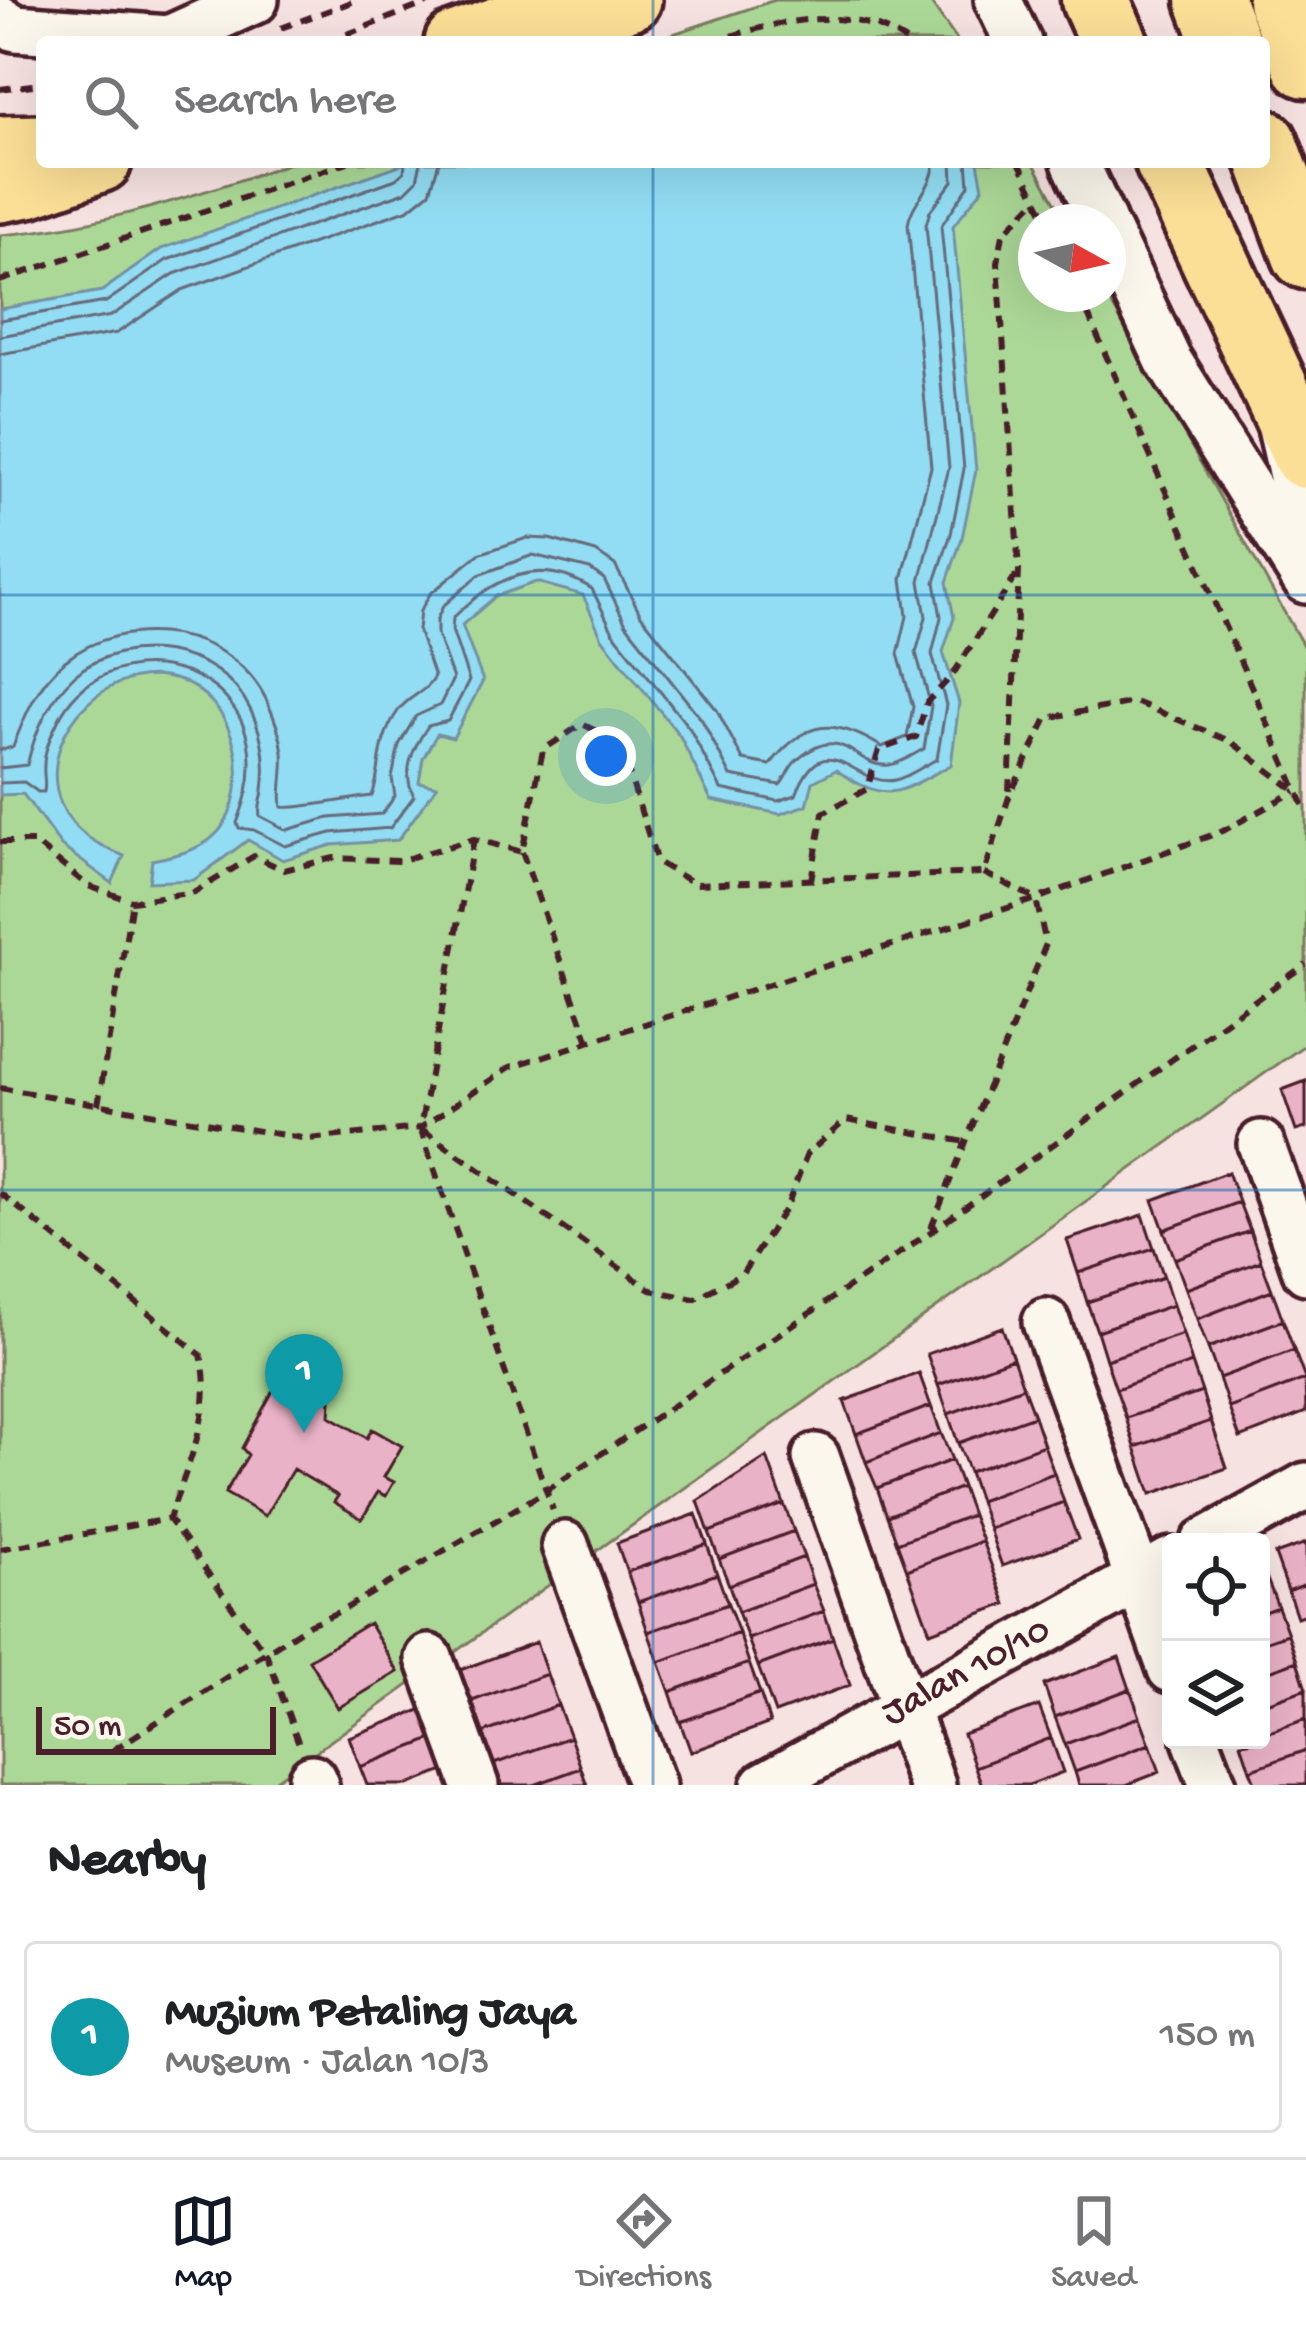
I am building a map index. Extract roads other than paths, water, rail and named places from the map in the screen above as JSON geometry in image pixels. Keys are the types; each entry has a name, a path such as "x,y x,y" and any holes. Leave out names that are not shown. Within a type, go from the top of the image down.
{"highway":[{"path":"1095,0 1111,36"},
{"path":"1210,0 1224,36"},
{"path":"1282,0 1306,64"},
{"path":"1270,159 1306,255"},
{"path":"1172,168 1306,455"}],"main road":[{"path":"468,36 531,10 616,6 632,0"},
{"path":"0,145 36,144"},
{"path":"0,193 85,168"}],"street":[{"path":"998,0 1015,36"},
{"path":"181,36 268,14"},
{"path":"0,20 15,28 127,36"},
{"path":"1078,168 1095,204"},
{"path":"1126,270 1168,360 1306,580"},
{"path":"1271,386 1306,536"},
{"path":"1261,1144 1306,1271"},
{"path":"1046,1322 1155,1570 1166,1641"},
{"path":"816,1457 932,1785"},
{"path":"1221,1533 1306,1486"},
{"path":"565,1545 652,1785"},
{"name":"Jalan 10/10","path":"765,1785 1155,1570"},
{"path":"429,1658 475,1785"},
{"path":"1199,1749 1213,1785"}],"water":[{"path":"391,168 979,168 983,188 953,226 976,470 947,582 954,618 943,652 959,703 951,765 894,792 869,788 836,770 813,782 807,805 780,814 711,800 680,736 602,638 583,595 536,582 496,596 462,625 483,681 453,738 437,734 423,758 419,782 437,786 398,840 332,845 283,860 248,840 194,880 149,882 152,860 192,850 224,824 237,780 231,734 206,696 164,677 140,677 96,697 65,734 57,756 56,780 61,804 72,822 124,856 112,883 61,846 23,794 0,795 0,309 102,291 161,249"}],"place":[{"name":"Muzium Petaling Jaya","path":"304,1433"}]}
